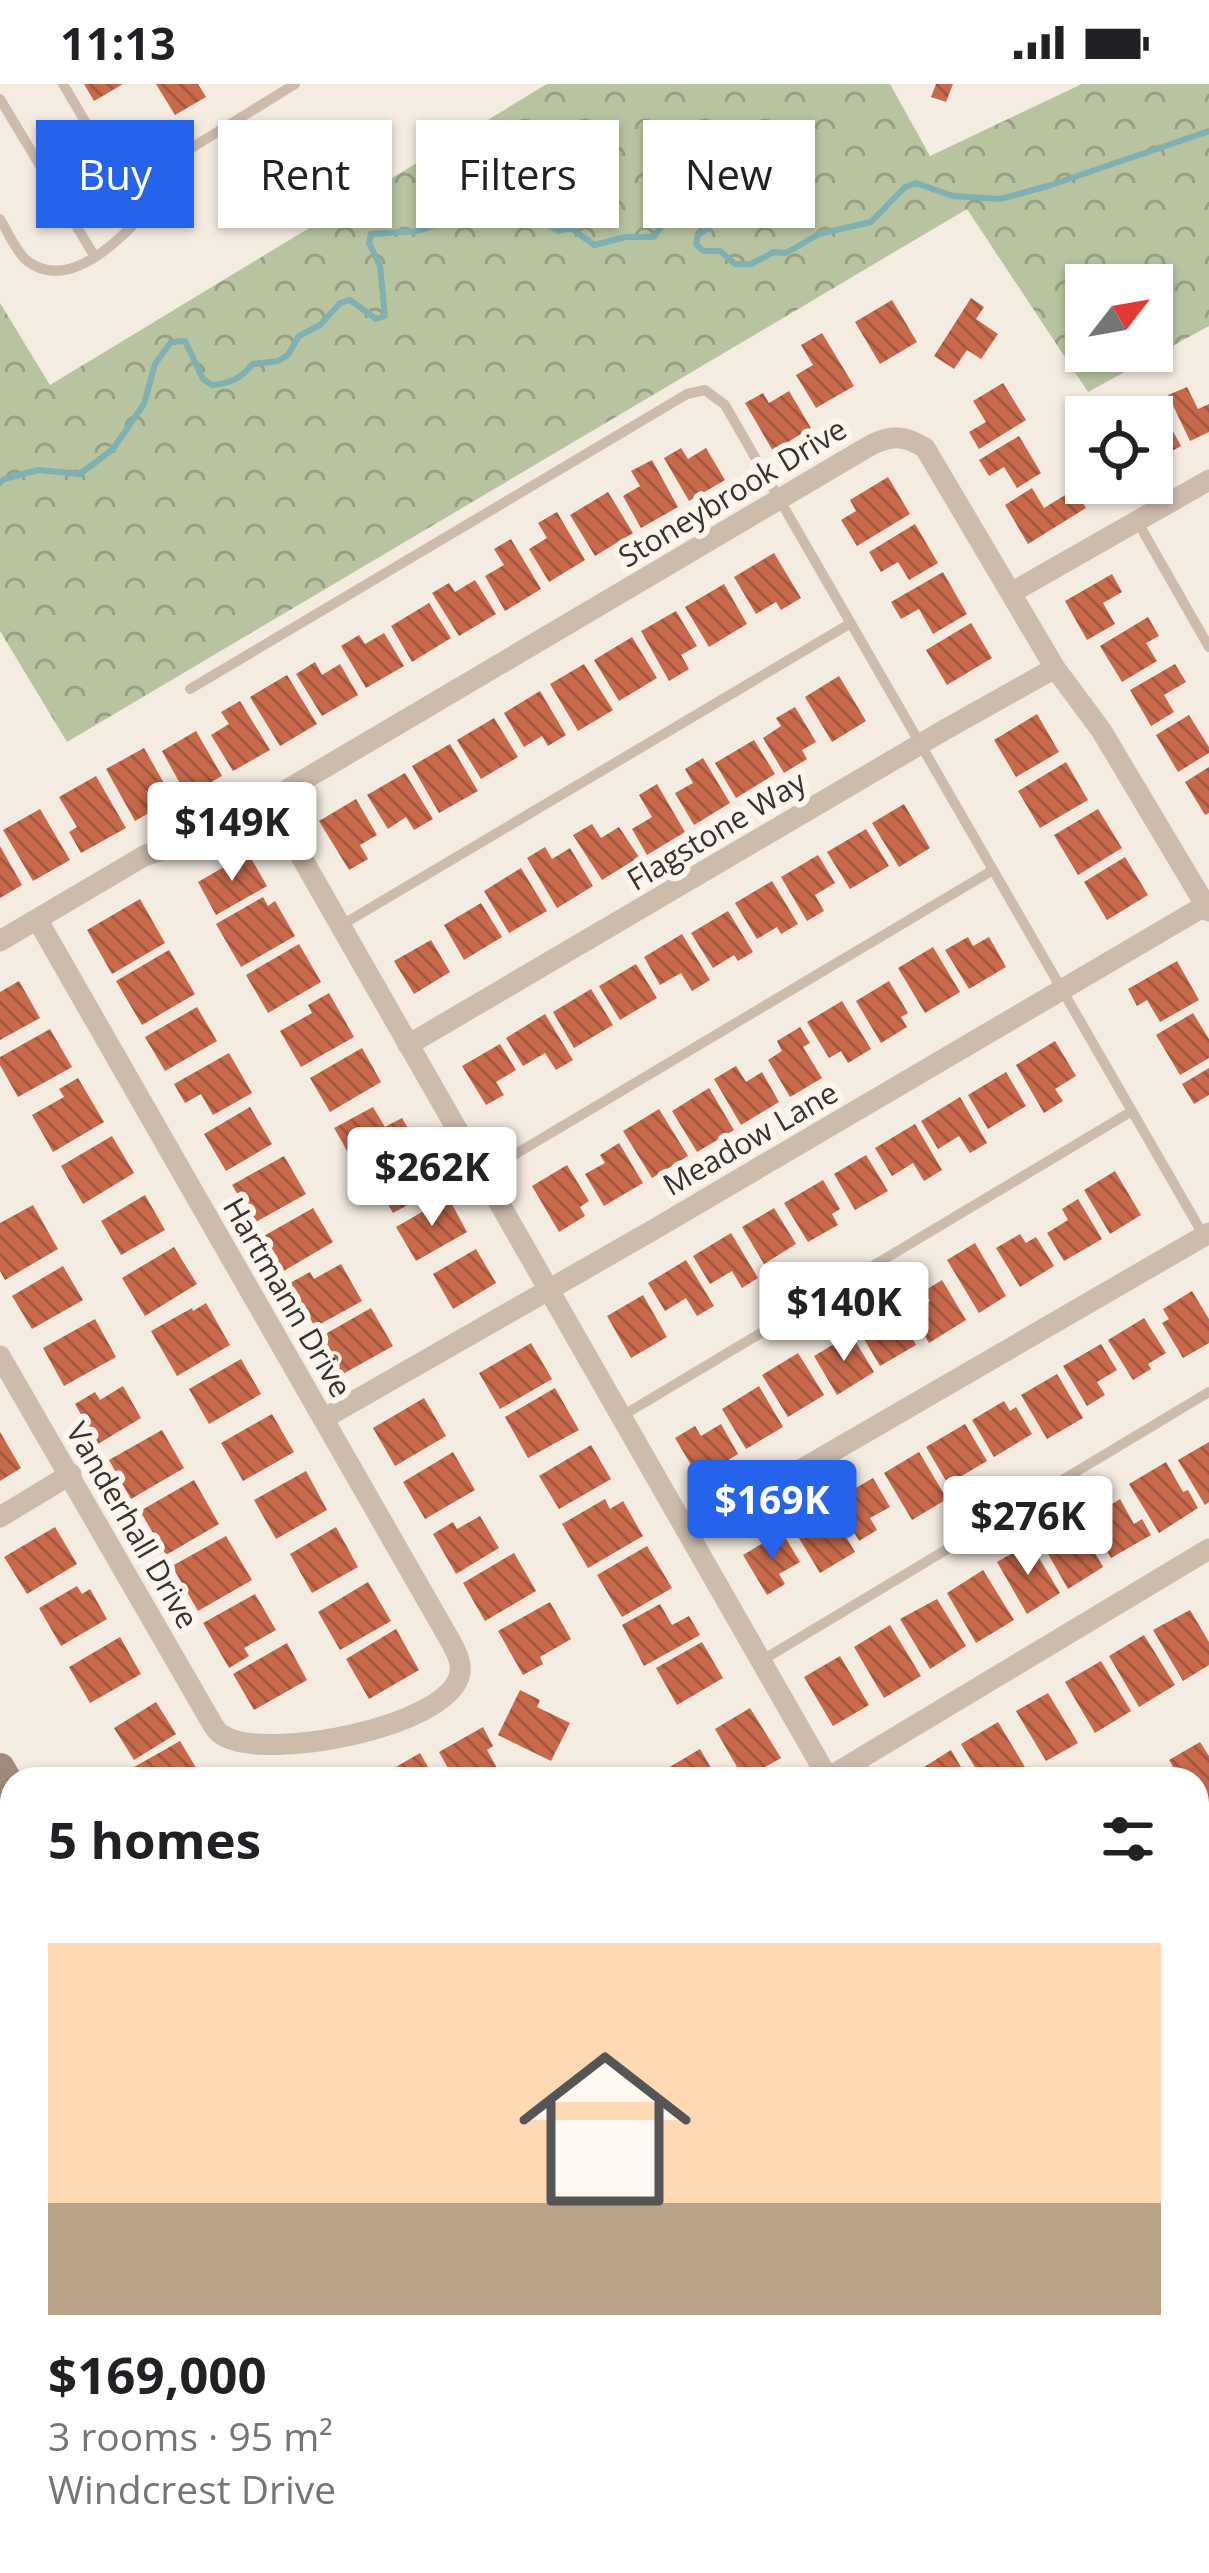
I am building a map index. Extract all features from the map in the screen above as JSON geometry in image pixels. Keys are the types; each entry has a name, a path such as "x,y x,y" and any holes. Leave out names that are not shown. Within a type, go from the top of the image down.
{"street":[{"name":"Stoneybrook Drive","path":"0,941 144,856 230,825 889,437 908,437 925,448 1055,668 1101,730 1207,908"},
{"path":"1011,593 1209,480"},
{"name":"Flagstone Way","path":"408,1045 1055,668"},
{"path":"285,792 276,806 279,818 821,1767"},
{"name":"Meadow Lane","path":"323,1419 1207,908"},
{"name":"Hartmann Drive","path":"37,919 457,1654 461,1671 456,1684 434,1701 388,1724 328,1742 230,1740 213,1725"},
{"path":"690,1534 1207,1234"},
{"name":"Vanderhall Drive","path":"0,1356 213,1725"},
{"path":"0,1517 71,1474"},
{"path":"845,1767 1209,1549"}],"lane":[{"path":"63,84 84,120"},
{"path":"194,147 296,84"},
{"path":"0,99 94,256"},
{"path":"0,220 22,257 41,269 63,272 109,250 130,228"},
{"path":"190,689 687,394 705,390 725,405 1207,1234"},
{"path":"1137,521 1209,647"},
{"path":"340,926 850,622"},
{"path":"482,1174 993,870"},
{"path":"622,1416 1132,1112"},
{"path":"761,1661 1209,1392"}],"green space":[{"path":"547,84 890,84 930,156 1082,84 1209,84 1209,326 1173,346 1173,264 1065,264 1065,357 967,209 67,742 0,631 0,303 50,385 309,228 392,228 392,178 416,163 416,228 619,228 619,120 488,120"},
{"path":"1075,372 1125,372 1088,392"}],"building":[{"path":"84,84 123,84 94,101"},
{"path":"156,84 198,84 206,97 175,115"},
{"path":"936,84 953,84 946,102 931,97"},
{"path":"971,298 984,307 976,319 998,334 981,359 967,350 954,369 934,356"},
{"path":"892,300 917,342 880,364 855,322"},
{"path":"822,333 854,386 816,408 796,375 813,365 801,345"},
{"path":"1003,383 1026,420 979,449 969,432 986,422 973,401"},
{"path":"1187,387 1198,409 1209,404 1209,432 1190,441 1173,396 1168,395"},
{"path":"789,391 811,428 773,451 745,403 763,393 769,403"},
{"path":"1019,436 1041,473 1017,488 1004,467 989,476 979,460"},
{"path":"681,448 688,459 706,448 725,480 689,501 664,458"},
{"path":"652,460 678,507 641,528 623,496 640,486 631,471"},
{"path":"888,477 910,514 857,546 841,520 856,511 850,500"},
{"path":"1032,488 1044,508 1065,495 1065,504 1086,508 1028,544 1005,505"},
{"path":"608,492 633,533 595,556 570,515"},
{"path":"557,512 585,560 549,582 529,549 547,538 538,523"},
{"path":"915,524 938,563 909,580 898,562 881,572 869,552"},
{"path":"511,539 541,589 505,611 485,576 504,565 494,549"},
{"path":"774,553 801,598 781,610 776,602 756,614 734,577"},
{"path":"943,572 967,614 933,634 919,609 901,619 891,602"},
{"path":"1112,574 1122,592 1103,603 1115,624 1087,640 1065,601"},
{"path":"475,580 496,614 459,636 432,593 449,583 455,592"},
{"path":"724,584 747,624 709,647 685,607"},
{"path":"429,603 451,638 412,662 391,626"},
{"path":"676,611 697,646 681,655 689,669 669,681 641,631"},
{"path":"1148,617 1159,636 1146,643 1157,661 1122,682 1100,646"},
{"path":"971,623 992,658 947,685 926,650"},
{"path":"384,633 404,666 366,688 341,646 359,635 365,644"},
{"path":"632,637 657,678 619,701 594,660"},
{"path":"315,662 322,675 340,664 358,695 322,716 296,674"},
{"path":"584,664 613,710 578,731 550,684"},
{"path":"1175,664 1186,682 1164,695 1174,712 1151,726 1130,690"},
{"path":"287,675 317,724 280,746 250,697"},
{"path":"839,676 866,721 832,742 805,697"},
{"path":"540,691 566,735 548,746 542,736 524,747 504,713"},
{"path":"240,701 270,750 233,771 211,735 229,724 221,712"},
{"path":"795,707 816,742 802,750 807,759 784,773 763,738 781,726 776,718"},
{"path":"1037,714 1059,752 1016,777 994,740"},
{"path":"1189,715 1209,753 1178,772 1156,735"},
{"path":"494,718 518,757 481,779 457,740"},
{"path":"196,731 222,776 187,796 162,751"},
{"path":"754,740 775,774 736,798 715,763"},
{"path":"450,744 478,791 439,813 412,766"},
{"path":"144,748 173,799 135,821 106,769"},
{"path":"703,758 730,803 694,825 675,793 693,783 685,769"},
{"path":"1066,762 1088,800 1040,828 1018,791"},
{"path":"1209,767 1209,813 1205,815 1185,782"},
{"path":"405,773 433,819 414,830 406,817 388,829 367,795"},
{"path":"96,776 126,828 81,853 69,832 77,827 59,797"},
{"path":"657,784 685,832 647,855 632,829 652,817 639,795"},
{"path":"356,799 377,835 360,845 368,859 349,870 319,821"},
{"path":"904,804 930,848 899,867 872,823"},
{"path":"40,809 70,860 33,881 3,830"},
{"path":"1098,809 1122,848 1078,875 1054,835"},
{"path":"592,824 601,838 619,827 639,857 602,880 573,835"},
{"path":"866,829 889,866 850,889 827,852"},
{"path":"0,846 22,885 0,898"},
{"path":"545,847 552,859 570,848 593,886 557,908 527,858"},
{"path":"248,853 267,886 216,915 198,882"},
{"path":"818,855 835,883 815,895 824,911 807,921 781,877"},
{"path":"1125,857 1148,895 1107,920 1084,882"},
{"path":"521,868 547,911 509,933 484,891"},
{"path":"772,881 798,924 781,934 777,927 757,939 735,903"},
{"path":"263,897 268,906 275,901 295,936 241,967 216,924"},
{"path":"140,899 165,943 112,974 87,930"},
{"path":"481,903 502,937 464,960 444,925"},
{"path":"728,911 753,952 738,961 734,955 713,968 691,933"},
{"path":"682,934 710,980 692,991 681,973 660,985 644,957"},
{"path":"968,937 973,946 989,937 1006,967 969,989 945,950"},
{"path":"431,940 450,972 414,994 394,961"},
{"path":"299,944 321,982 268,1013 246,975"},
{"path":"933,947 960,992 925,1013 898,968"},
{"path":"169,950 195,994 142,1025 116,981"},
{"path":"1177,961 1199,1000 1160,1022 1147,1000 1137,1006 1128,989"},
{"path":"636,964 657,998 620,1020 599,986"},
{"path":"19,981 40,1018 0,1040 0,992"},
{"path":"889,981 908,1013 901,1017 907,1027 881,1043 856,1001"},
{"path":"591,989 613,1025 574,1048 553,1012"},
{"path":"329,993 354,1037 301,1067 280,1031 312,1013 308,1005"},
{"path":"842,1001 871,1049 848,1063 841,1051 829,1058 807,1022"},
{"path":"197,1007 217,1041 165,1071 145,1037"},
{"path":"1193,1013 1209,1039 1209,1058 1180,1075 1156,1035"},
{"path":"545,1014 573,1060 556,1070 545,1053 523,1066 506,1038"},
{"path":"800,1027 810,1043 803,1047 822,1078 790,1097 768,1060 782,1051 777,1041"},
{"path":"50,1029 72,1067 18,1097 0,1057"},
{"path":"1055,1041 1076,1076 1055,1089 1063,1101 1044,1113 1016,1065"},
{"path":"500,1044 516,1070 496,1082 504,1095 486,1105 462,1066"},
{"path":"362,1048 381,1082 330,1112 310,1078"},
{"path":"229,1053 252,1093 213,1115 201,1094 185,1103 174,1084"},
{"path":"736,1066 746,1082 762,1072 779,1102 741,1125 714,1079"},
{"path":"1209,1068 1209,1095 1194,1104 1182,1084"},
{"path":"1006,1072 1026,1106 988,1129 968,1095"},
{"path":"78,1078 104,1122 53,1152 32,1115 64,1097 59,1089"},
{"path":"709,1088 734,1130 697,1152 672,1111"},
{"path":"960,1097 987,1143 970,1153 959,1136 938,1149 921,1121"},
{"path":"250,1107 272,1144 226,1171 204,1134"},
{"path":"373,1107 385,1127 402,1118 413,1137 357,1168 334,1128"},
{"path":"659,1109 688,1156 652,1178 623,1131"},
{"path":"915,1124 942,1170 924,1181 913,1163 892,1176 875,1148"},
{"path":"112,1136 134,1173 83,1204 61,1166"},
{"path":"619,1143 643,1183 604,1206 585,1174 605,1163 600,1155"},
{"path":"416,1149 442,1186 393,1213 371,1175"},
{"path":"866,1155 888,1191 855,1210 834,1174"},
{"path":"284,1156 306,1194 254,1223 232,1185"},
{"path":"567,1165 589,1201 580,1207 585,1216 559,1232 532,1186"},
{"path":"1115,1171 1141,1215 1110,1234 1084,1190"},
{"path":"823,1180 840,1209 832,1214 838,1225 808,1242 784,1203"},
{"path":"145,1195 165,1230 121,1255 101,1221"},
{"path":"448,1197 467,1232 416,1261 396,1227"},
{"path":"1078,1199 1102,1239 1064,1261 1047,1233 1068,1220 1062,1209"},
{"path":"33,1205 58,1249 5,1280 0,1271 0,1223"},
{"path":"313,1208 333,1242 282,1272 262,1237"},
{"path":"774,1208 796,1244 764,1264 742,1227"},
{"path":"731,1233 758,1278 742,1288 732,1271 710,1284 693,1256"},
{"path":"1020,1234 1026,1243 1036,1237 1054,1266 1020,1287 996,1248"},
{"path":"975,1243 1006,1296 979,1313 947,1260"},
{"path":"174,1247 197,1284 145,1316 122,1278"},
{"path":"476,1249 496,1283 453,1309 433,1274"},
{"path":"686,1260 714,1306 697,1316 686,1298 665,1311 648,1283"},
{"path":"341,1264 362,1301 315,1327 290,1283 310,1272 314,1279"},
{"path":"63,1266 83,1300 32,1329 12,1296"},
{"path":"942,1280 966,1320 929,1343 911,1313 930,1301 924,1291"},
{"path":"1192,1291 1209,1319 1209,1343 1183,1358 1162,1323 1169,1319 1163,1309"},
{"path":"643,1295 667,1337 631,1358 607,1316"},
{"path":"889,1300 916,1345 880,1366 854,1322"},
{"path":"206,1303 230,1345 177,1376 151,1331"},
{"path":"371,1308 393,1346 341,1375 320,1337"},
{"path":"1144,1318 1166,1353 1133,1380 1108,1340"},
{"path":"95,1319 116,1357 64,1386 43,1348"},
{"path":"851,1334 874,1372 837,1395 814,1356"},
{"path":"531,1343 552,1379 500,1409 479,1373"},
{"path":"1101,1344 1117,1370 1097,1382 1105,1395 1087,1406 1063,1366"},
{"path":"798,1353 824,1395 788,1417 762,1375"},
{"path":"241,1359 261,1394 209,1424 189,1389"},
{"path":"1057,1374 1083,1418 1047,1439 1021,1395"},
{"path":"123,1386 141,1418 98,1444 75,1404 95,1392 100,1400"},
{"path":"759,1386 783,1427 746,1449 722,1409"},
{"path":"555,1388 579,1430 528,1458 505,1417"},
{"path":"424,1398 446,1436 395,1466 373,1428"},
{"path":"1004,1401 1010,1411 1016,1407 1032,1434 994,1457 972,1420"},
{"path":"272,1414 294,1452 243,1481 221,1443"},
{"path":"721,1424 738,1454 699,1478 675,1438 695,1426 701,1436"},
{"path":"965,1424 987,1461 948,1484 926,1447"},
{"path":"162,1430 184,1468 131,1499 109,1460"},
{"path":"0,1432 21,1468 0,1481"},
{"path":"1209,1442 1209,1502 1205,1505 1178,1460"},
{"path":"591,1445 611,1479 559,1509 539,1476"},
{"path":"453,1452 475,1490 425,1519 403,1482"},
{"path":"919,1452 947,1499 912,1520 884,1473"},
{"path":"1166,1462 1198,1508 1159,1533 1129,1484"},
{"path":"306,1471 327,1510 276,1539 254,1500"},
{"path":"873,1478 890,1507 870,1518 877,1530 859,1541 835,1500"},
{"path":"194,1480 219,1524 166,1555 140,1511"},
{"path":"605,1499 610,1509 623,1501 643,1536 588,1568 562,1524"},
{"path":"1120,1499 1134,1524 1142,1519 1151,1535 1111,1558 1088,1519"},
{"path":"829,1508 855,1552 820,1573 794,1530"},
{"path":"480,1516 499,1548 456,1574 433,1534 453,1522 457,1529"},
{"path":"1074,1517 1103,1567 1068,1589 1039,1538"},
{"path":"55,1527 77,1564 27,1594 4,1557"},
{"path":"336,1527 358,1567 312,1593 290,1554"},
{"path":"782,1532 800,1562 779,1574 785,1584 767,1595 743,1555"},
{"path":"226,1536 252,1580 198,1611 172,1566"},
{"path":"1030,1543 1060,1593 1027,1614 997,1562"},
{"path":"647,1546 672,1588 622,1617 597,1575"},
{"path":"514,1553 536,1591 485,1621 463,1583"},
{"path":"983,1570 1014,1620 976,1643 947,1593"},
{"path":"368,1582 391,1621 340,1650 318,1612"},
{"path":"77,1586 82,1594 90,1589 107,1619 61,1646 39,1608"},
{"path":"255,1594 276,1630 244,1648 249,1656 229,1668 203,1623"},
{"path":"937,1599 966,1646 930,1669 900,1619"},
{"path":"550,1602 571,1639 540,1657 543,1664 523,1675 498,1631"},
{"path":"660,1604 672,1625 689,1616 700,1635 644,1666 622,1625"},
{"path":"1190,1610 1209,1642 1209,1665 1183,1681 1153,1630"},
{"path":"890,1625 921,1676 884,1698 854,1647"},
{"path":"396,1629 419,1670 369,1699 346,1659"},
{"path":"1144,1635 1175,1685 1139,1707 1109,1656"},
{"path":"120,1637 141,1674 90,1703 69,1667"},
{"path":"702,1642 723,1678 677,1705 656,1668"},
{"path":"287,1643 307,1680 254,1710 233,1674"},
{"path":"840,1656 869,1705 833,1726 804,1677"},
{"path":"1101,1661 1131,1711 1095,1733 1065,1682"},
{"path":"520,1690 540,1700 537,1707 570,1723 551,1761 498,1735"},
{"path":"1048,1693 1078,1743 1046,1761 1016,1711"},
{"path":"156,1702 176,1734 134,1760 114,1728"},
{"path":"750,1708 781,1758 765,1767 737,1767 715,1729"},
{"path":"998,1722 1025,1767 975,1767 961,1744"},
{"path":"483,1727 496,1767 447,1767 439,1752"},
{"path":"180,1741 196,1767 134,1767"},
{"path":"1200,1742 1209,1756 1209,1767 1173,1767 1169,1760"},
{"path":"700,1749 710,1767 670,1767"},
{"path":"951,1750 961,1767 924,1767"},
{"path":"420,1753 428,1767 396,1767"}],"waterway":[{"path":"0,483 38,470 80,474 113,449 144,404 155,364 171,342 185,341 203,379 212,385 236,379 253,364 288,355 299,336 320,325 340,303 350,300 376,319 385,316 371,234 418,231 453,219 464,194 484,182 494,184 518,221 543,221 558,231 571,228 594,245 626,237 654,237 675,211 696,205 709,228 698,235 696,244 703,251 720,251 735,264 751,264 774,252 786,253 819,234 871,222 905,187 916,183 953,196 1000,199 1209,131"}]}
